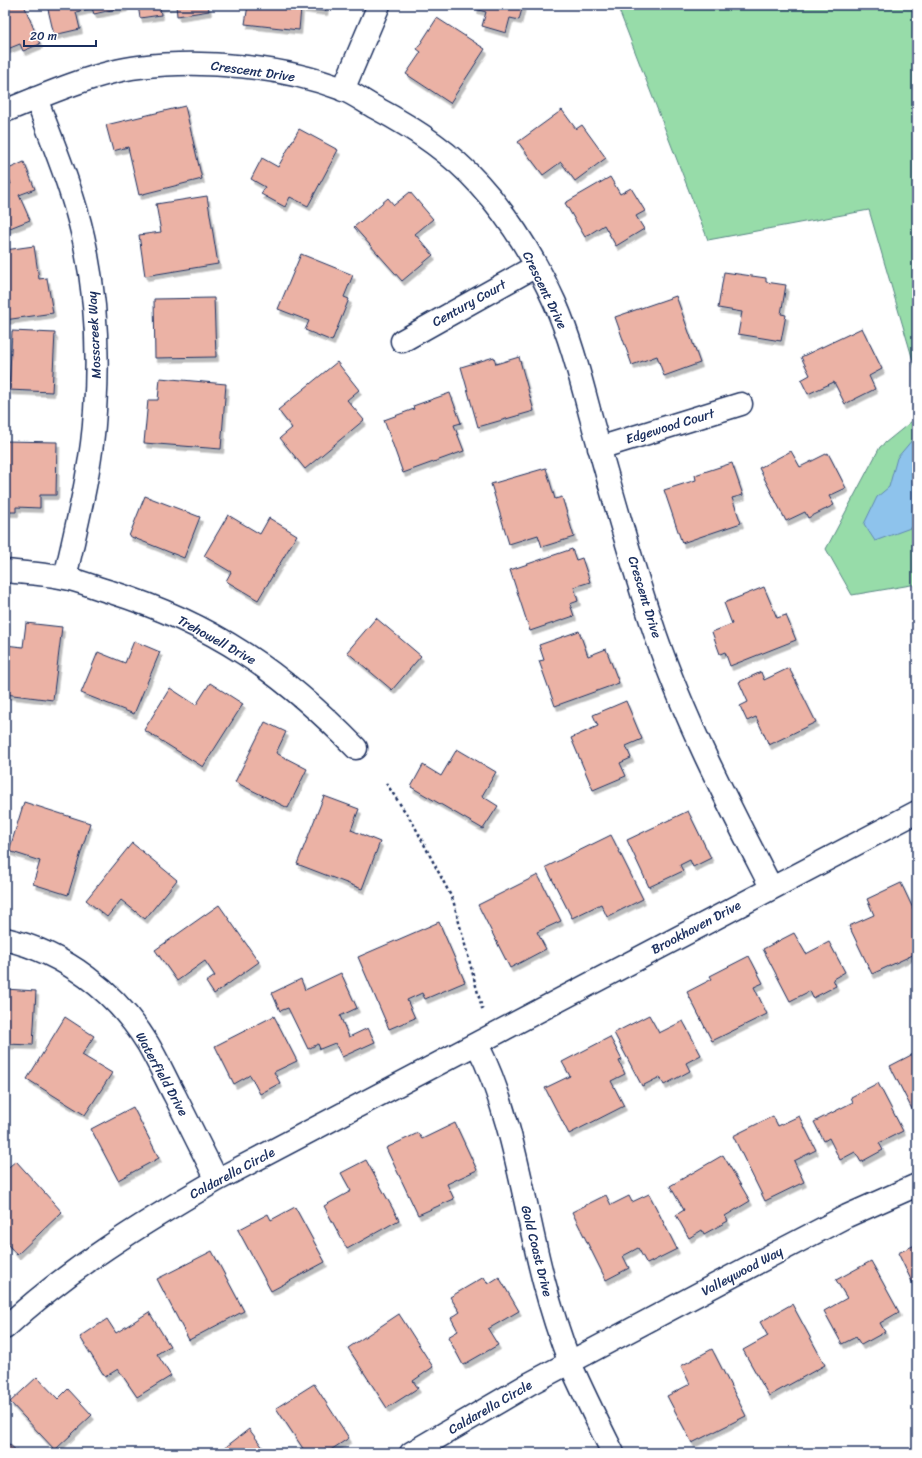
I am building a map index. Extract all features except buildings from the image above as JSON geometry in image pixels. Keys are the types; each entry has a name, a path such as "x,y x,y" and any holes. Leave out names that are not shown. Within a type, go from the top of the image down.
{"street":[{"path":"343,90 379,5"},
{"name":"Crescent Drive","path":"5,111 87,80 137,67 188,64 233,66 284,73 343,90 402,122 444,150 484,190 509,221 536,266 555,304 570,344 599,448 656,637 696,738 771,887"},
{"name":"Mosscreek Way","path":"36,98 68,183 83,236 93,295 97,358 95,412 87,472 65,578"},
{"name":"Century Court","path":"402,340 536,266"},
{"name":"Edgewood Court","path":"599,448 741,404"},
{"name":"Trehowell Drive","path":"5,571 65,578 142,602 193,623 243,651 285,682 321,712 356,748"},
{"name":"Brookhaven Drive","path":"477,1044 771,887 917,812"},
{"name":"Waterfield Drive","path":"5,939 16,941 51,955 78,969 106,992 128,1016 148,1044 218,1180"},
{"name":"Caldarella Circle","path":"5,1328 54,1287 158,1214 218,1180 477,1044"},
{"name":"Gold Coast Drive","path":"477,1044 491,1072 503,1107 544,1283 570,1362 613,1453"},
{"name":"Valleywood Way","path":"570,1362 840,1219 917,1185"},
{"name":"Caldarella Circle","path":"411,1453 470,1417 570,1362"}],"path":[{"path":"386,783 414,825 453,900 483,1012"}],"green space":[{"path":"617,5 917,5 917,374 869,210 708,240"},
{"path":"917,417 917,584 852,595 826,549 880,447"}],"water":[{"path":"917,438 917,528 913,527 875,541 864,524 877,497 889,487 897,458 913,439"}]}
